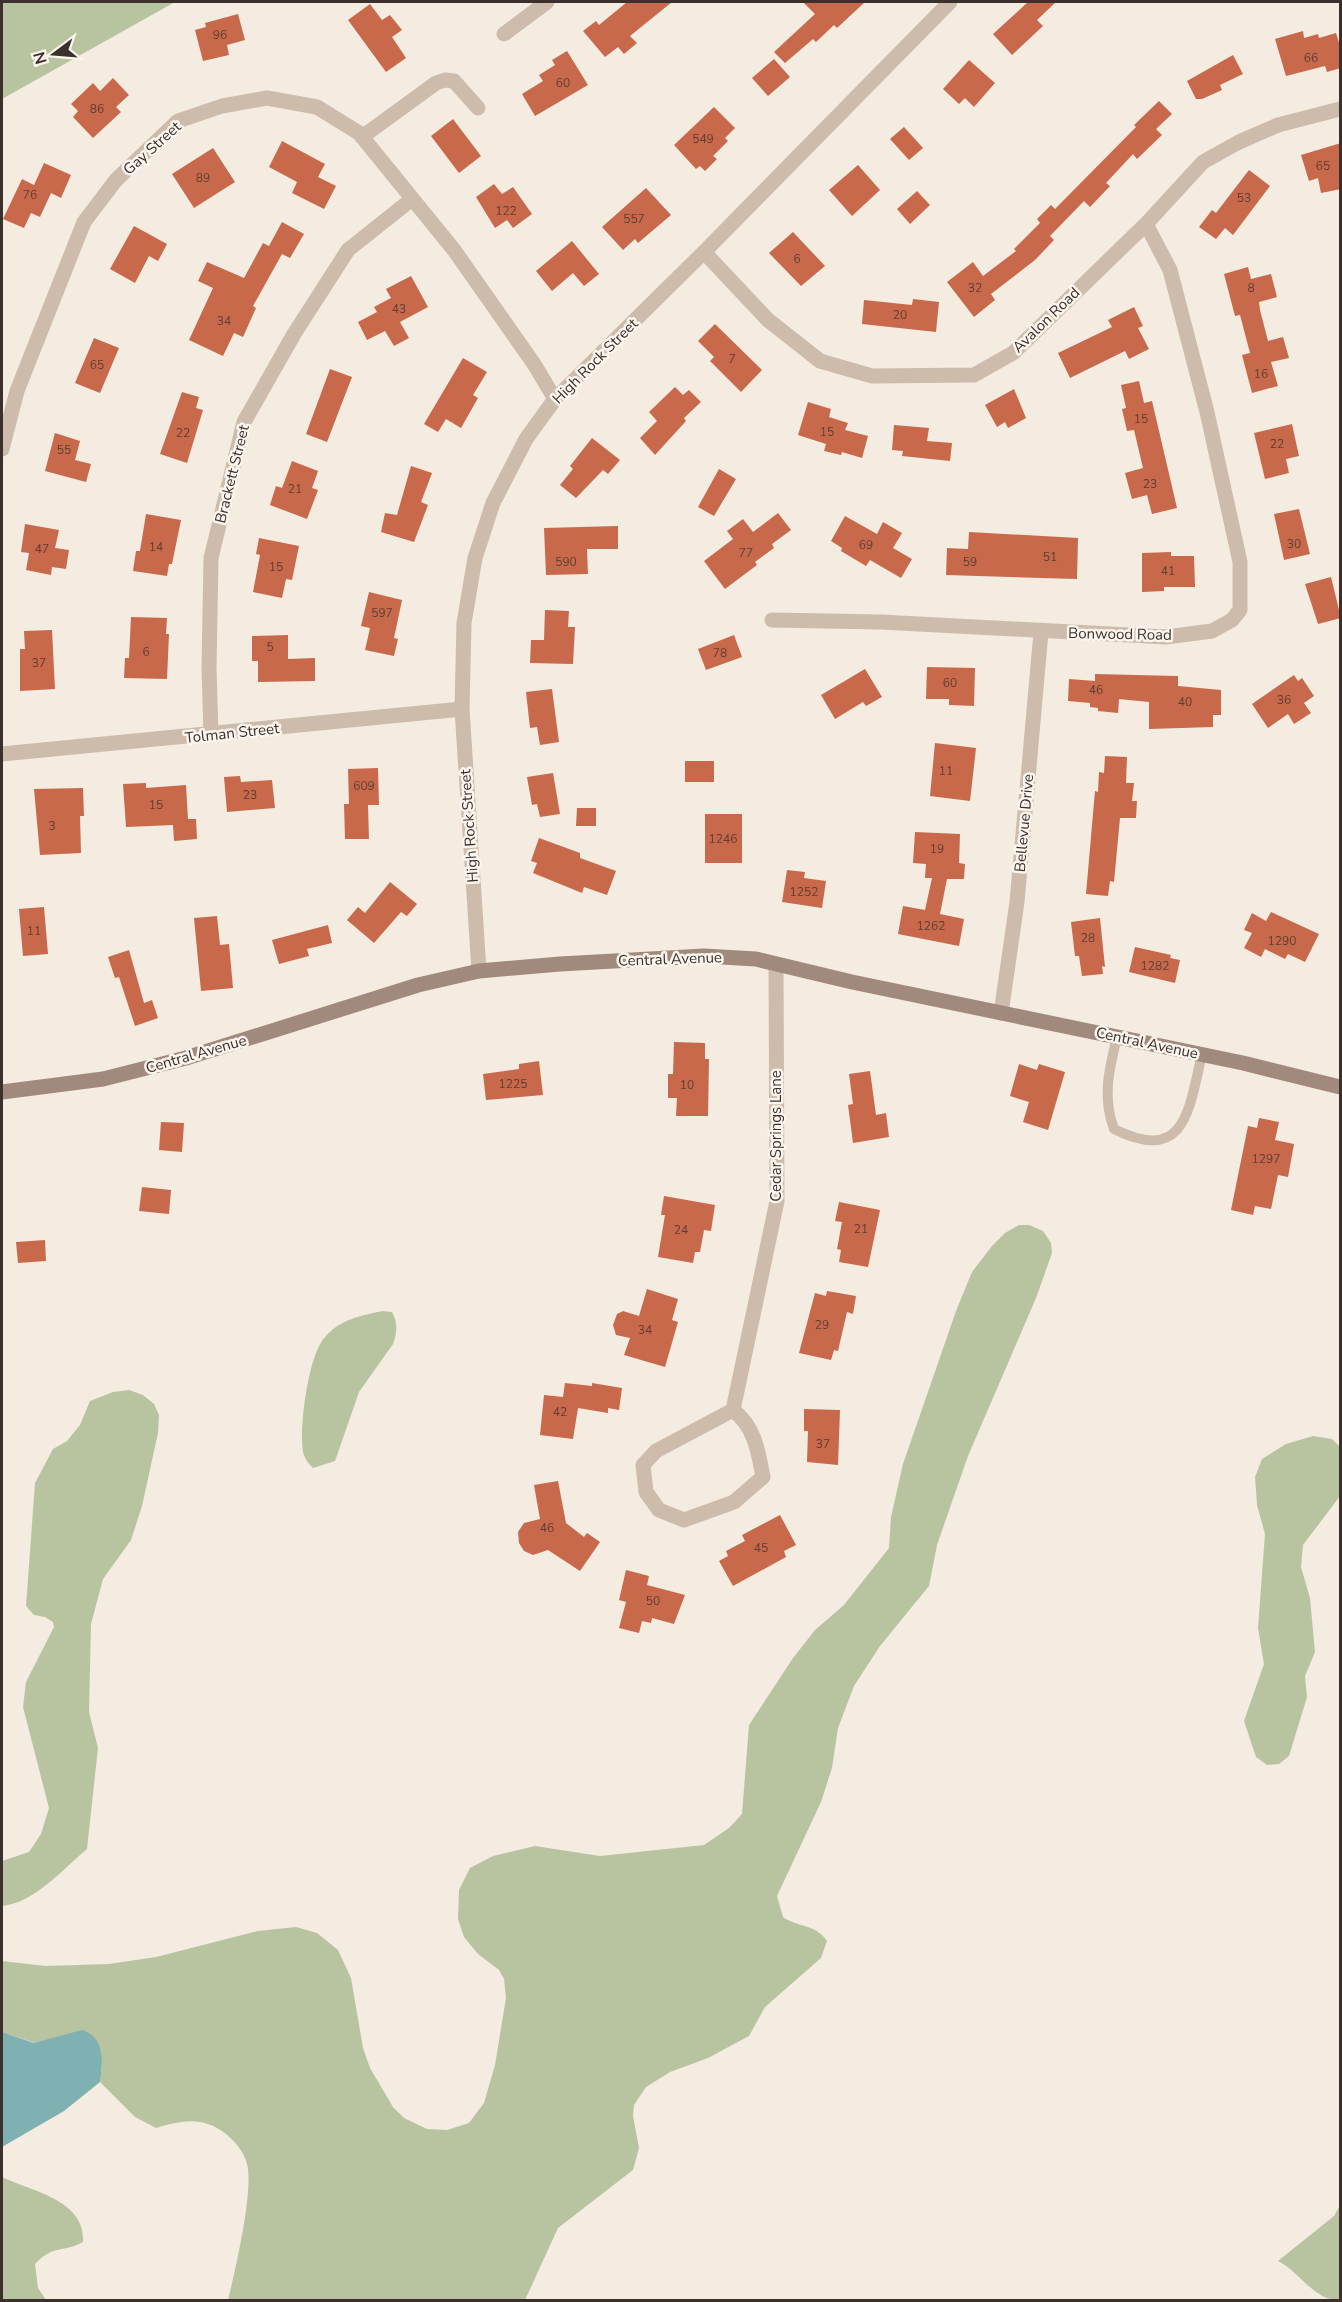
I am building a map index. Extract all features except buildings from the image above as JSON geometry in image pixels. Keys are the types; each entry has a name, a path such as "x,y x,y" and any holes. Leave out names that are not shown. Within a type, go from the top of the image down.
{"main road":[{"name":"Central Avenue","path":"2,1092 103,1079 176,1061 418,985 479,971 704,956 756,959 1000,1013 1202,1054 1341,1087"}],"street":[{"path":"504,34 547,2"},
{"name":"High Rock Street","path":"479,971 462,709 464,623 475,558 493,503 526,439 555,399 704,252 950,2"},
{"path":"362,137 436,83 446,80 454,81 478,108"},
{"name":"Gay Street","path":"2,449 17,391 84,222 117,180 178,121 222,106 267,98 317,107 350,125 362,137 461,260 534,364 555,399"},
{"name":"Avalon Road","path":"704,252 768,320 820,360 872,376 974,375 1013,353 1146,224 1203,162 1239,142 1278,125 1341,109"},
{"name":"Brackett Street","path":"211,735 209,668 211,558 244,422 294,334 348,250 412,199"},
{"name":"Bonwood Road","path":"772,620 881,622 1166,637 1212,631 1232,620 1240,610 1240,562 1207,412 1170,270 1146,224"},
{"name":"Bellevue Drive","path":"1000,1013 1017,902 1041,632"},
{"name":"Tolman Street","path":"2,754 462,709"},
{"name":"Cedar Springs Lane","path":"733,1410 777,1201 776,964"},
{"path":"733,1410 745,1419 755,1439 763,1477 734,1502 684,1520 659,1510 646,1492 643,1465 656,1451 733,1410"}],"lane":[{"path":"1116,1037 1106,1083 1107,1110 1114,1130 1136,1140 1155,1143 1175,1133 1187,1115 1202,1054"}],"green space":[{"path":"2,2 175,2 2,99"},
{"path":"1019,1225 1029,1225 1043,1231 1051,1243 1052,1253 1036,1298 968,1456 937,1545 929,1586 880,1646 854,1686 838,1728 832,1768 821,1802 777,1896 783,1917 818,1932 827,1941 821,1958 765,2007 749,2036 708,2058 670,2072 646,2087 634,2105 633,2116 639,2148 633,2170 558,2228 525,2300 228,2300 243,2231 248,2192 247,2164 241,2151 226,2134 209,2124 192,2121 156,2128 135,2117 100,2082 102,2065 2,2032 2,1961 45,1966 109,1964 156,1957 258,1931 296,1927 317,1933 338,1950 351,1978 363,2048 370,2068 393,2107 404,2118 427,2129 447,2130 469,2123 484,2103 495,2065 506,1998 504,1979 499,1970 478,1954 464,1937 458,1919 459,1890 470,1868 493,1856 535,1846 600,1856 704,1845 729,1828 742,1814 749,1725 793,1658 815,1630 844,1605 889,1548 891,1517 903,1464 956,1311 972,1272 1005,1233"},
{"path":"382,1311 392,1312 394,1316 396,1328 393,1344 359,1392 335,1461 313,1468 303,1452 302,1426 306,1392 319,1346 331,1331 344,1322"},
{"path":"129,1390 143,1395 154,1404 159,1415 158,1433 142,1506 131,1540 103,1579 91,1624 89,1712 98,1748 87,1849 36,1892 14,1904 2,1906 2,1861 29,1852 41,1834 49,1808 23,1707 26,1682 54,1627 53,1622 45,1617 34,1615 26,1606 35,1483 53,1449 67,1441 80,1425 90,1401 113,1392"},
{"path":"1313,1436 1332,1439 1340,1447 1340,1496 1303,1545 1301,1567 1310,1598 1315,1652 1305,1676 1307,1697 1289,1756 1279,1764 1267,1765 1256,1757 1244,1721 1264,1664 1258,1628 1265,1534 1257,1505 1255,1477 1262,1459 1286,1444"},
{"path":"2,2177 54,2199 76,2216 82,2228 83,2242 53,2251 35,2264 38,2288 46,2300 2,2300"},
{"path":"1340,2205 1340,2300 1322,2296 1278,2261 1334,2216"}],"water":[{"path":"82,2030 90,2033 99,2044 102,2059 100,2082 64,2111 2,2147 2,2032 34,2043"}]}
